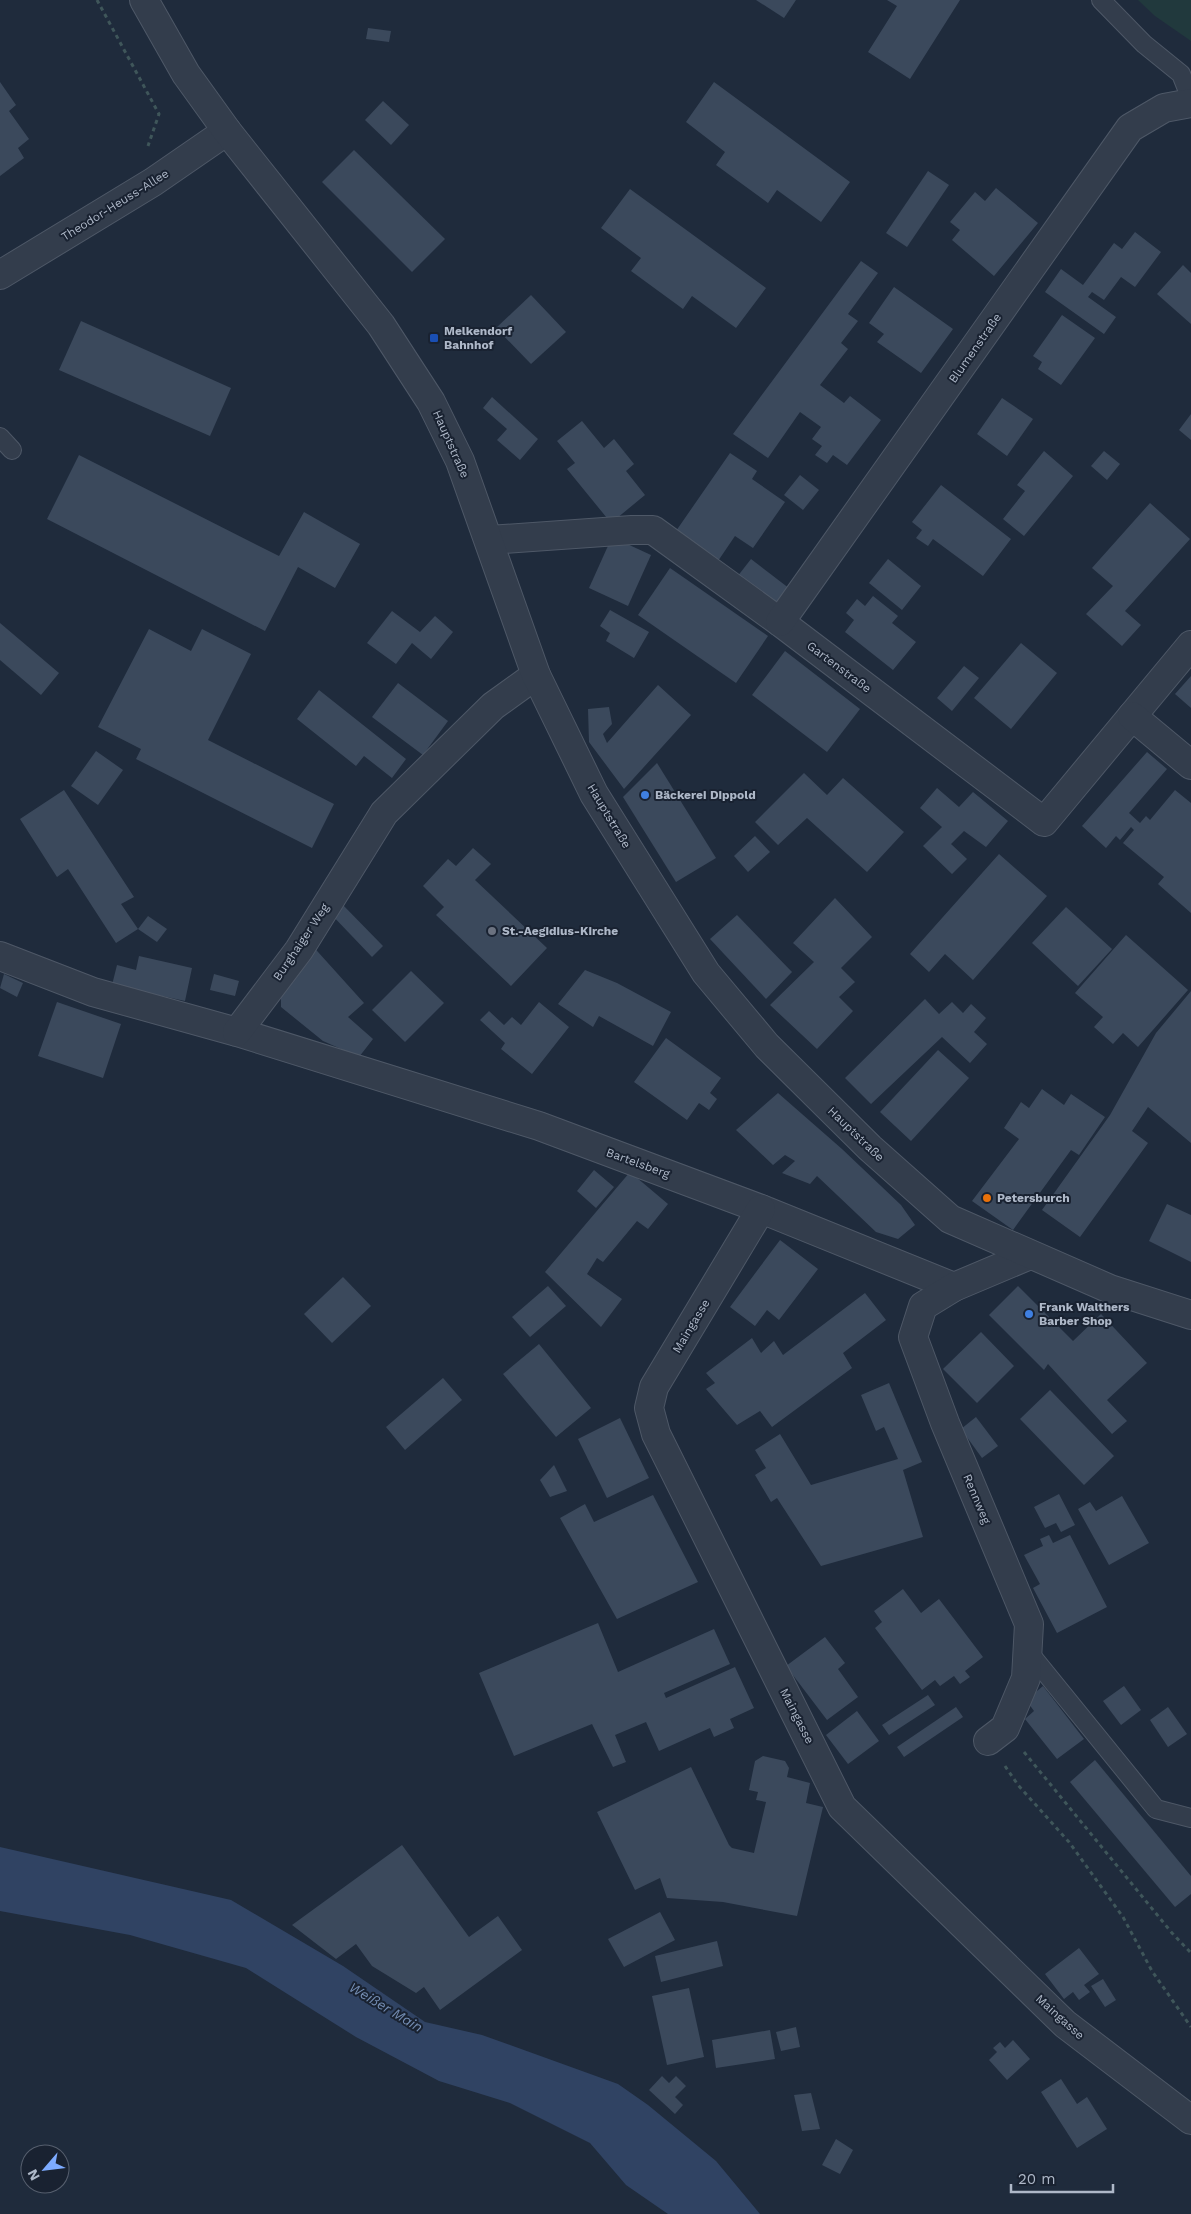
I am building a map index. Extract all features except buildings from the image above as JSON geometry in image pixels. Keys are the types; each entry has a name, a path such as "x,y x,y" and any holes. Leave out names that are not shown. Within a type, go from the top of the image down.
{"street":[{"name":"Hauptstraße","path":"144,0 186,74 227,131 381,325 431,402 460,461 536,675 594,794 706,973 767,1046 870,1148 950,1219 1110,1289 1191,1315"},
{"name":"Blumenstraße","path":"780,622 1130,128 1164,108 1191,103"},
{"name":"Theodor-Heuss-Allee","path":"0,275 154,182 227,131"},
{"name":"Gartenstraße","path":"489,540 653,530 780,622 1044,822 1191,646"},
{"name":"Burghaiger Weg","path":"237,1032 299,950 384,813 493,706 536,675"},
{"path":"1132,716 1191,765"},
{"path":"0,956 94,992 237,1032"},
{"name":"Bartelsberg","path":"237,1032 539,1126 762,1209 954,1287"},
{"name":"Maingasse","path":"762,1209 654,1387 649,1408 656,1434 842,1807 1065,2024 1191,2120"},
{"path":"954,1287 1030,1255"},
{"name":"Rennweg","path":"954,1287 923,1306 913,1337 945,1423 1029,1624 1026,1678 997,1735"}],"lane":[{"path":"1101,0 1144,44 1181,74 1191,99"},
{"path":"1028,1650 1156,1809 1191,1818"}],"path":[{"path":"96,0 159,114 146,151"},
{"path":"997,1735 1172,1934 1191,1953"},
{"path":"997,1735 1018,1785 1068,1842 1123,1917 1152,1971 1191,2027"}],"green space":[{"path":"1138,0 1191,0 1191,41 1155,16"}],"water":[{"name":"Weißer Main","path":"0,1847 231,1900 343,1966 425,2022 482,2035 618,2084 648,2105 716,2161 760,2214 668,2214 626,2185 590,2143 510,2103 439,2081 356,2037 246,1968 130,1935 0,1911"}],"place":[{"name":"Melkendorf Bahnhof","path":"434,338"},
{"name":"Bäckerei Dippold","path":"645,795"},
{"name":"St.-Aegidius-Kirche","path":"492,931"},
{"name":"Petersburch","path":"987,1198"},
{"name":"Frank Walthers Barber Shop","path":"1029,1314"}]}
